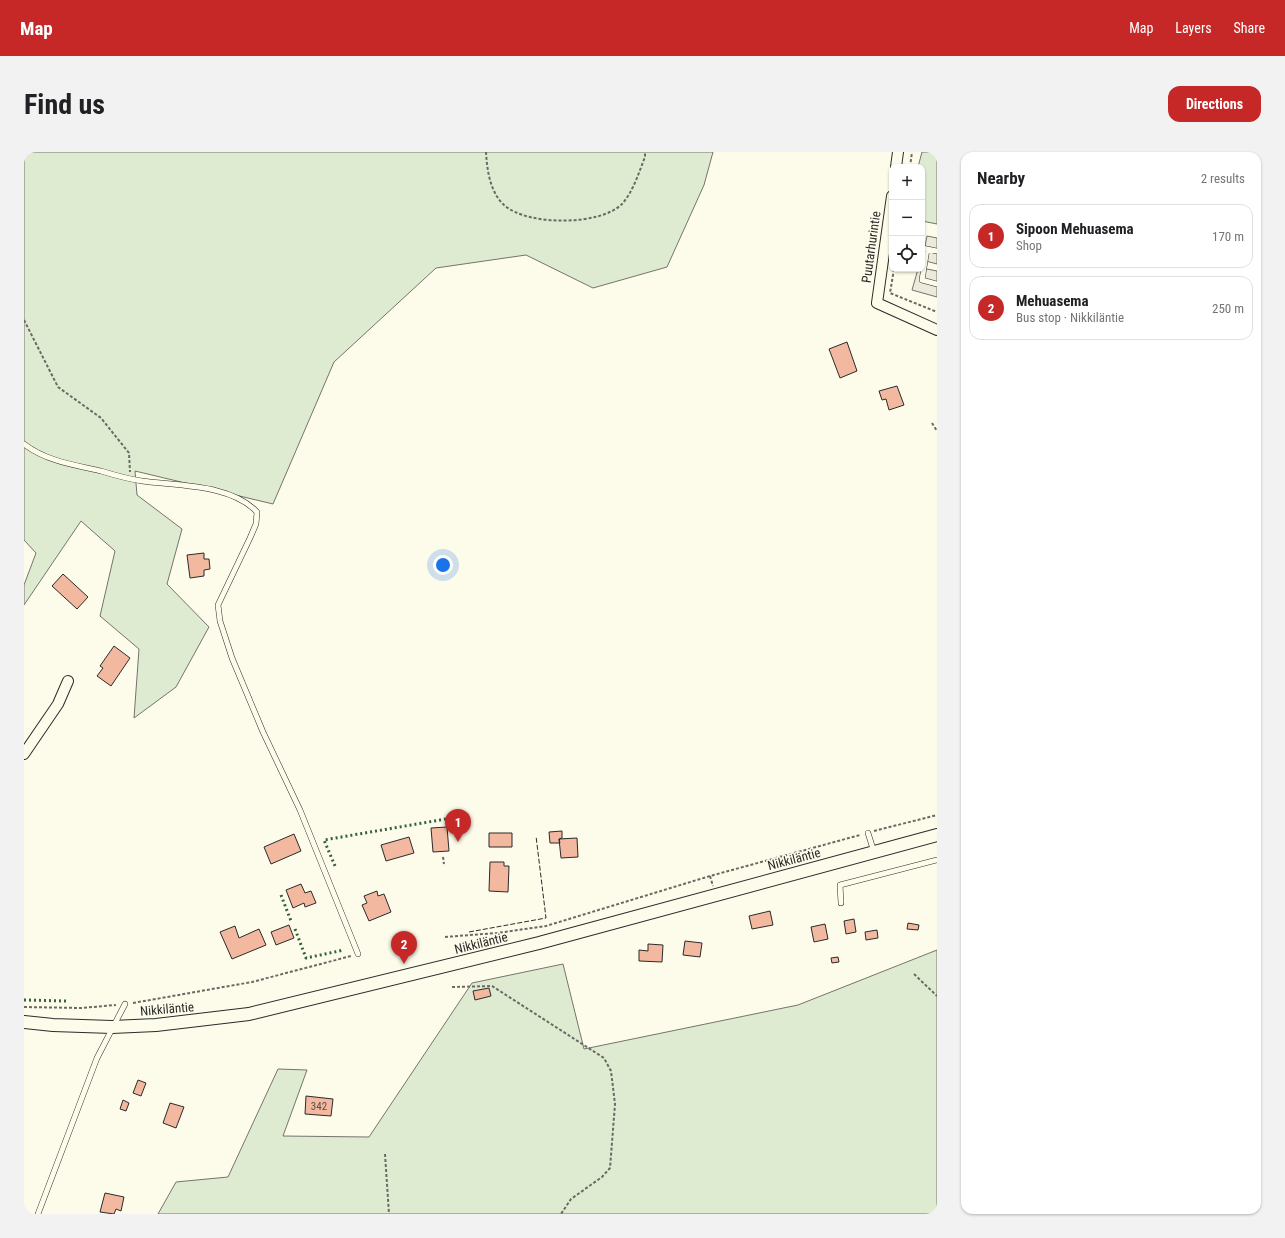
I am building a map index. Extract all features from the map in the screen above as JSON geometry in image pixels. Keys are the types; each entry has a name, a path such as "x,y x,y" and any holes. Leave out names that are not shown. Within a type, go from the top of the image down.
{"street":[{"path":"896,164 898,152"},
{"name":"Puutarhurintie","path":"889,236 892,200"},
{"name":"Puutarhurintie","path":"889,239 876,303 937,330"},
{"path":"24,754 58,704 68,681"},
{"name":"Nikkiläntie","path":"24,1022 53,1025 112,1027 156,1025 249,1014 309,1001 539,943 937,835"}],"lane":[{"path":"925,248 937,251"},
{"path":"923,272 922,280 937,284"},
{"path":"24,444 42,456 131,479 222,493 242,499 257,512 256,524 218,606 220,621 232,658 300,810 358,954"},
{"path":"868,833 874,853"},
{"path":"841,903 840,885 937,860"},
{"path":"38,1214 97,1058 125,1004"}],"path":[{"path":"486,152 487,170 497,197 505,206 521,215 547,220 593,218 622,204 632,188 645,157 645,152"},
{"path":"910,164 912,152"},
{"path":"894,272 890,293 937,312"},
{"path":"24,320 58,387 101,418 129,453 131,479"},
{"path":"932,423 937,431"},
{"name":"Nikkiläntie","path":"445,937 496,933 546,926 710,876 937,815"},
{"path":"443,857 444,864"},
{"name":"Nikkiläntie","path":"24,1007 81,1008 125,1004 252,982 358,954"},
{"path":"914,974 937,996"},
{"path":"452,987 492,986 604,1058 611,1071 615,1104 610,1168 602,1177 571,1199 561,1214"},
{"path":"385,1154 389,1214"}],"green space":[{"path":"24,152 713,152 704,185 667,267 593,288 526,255 436,268 334,362 273,504 135,471 137,495 182,529 167,584 209,627 176,687 134,718 139,649 100,616 115,551 81,521 24,605 24,585 36,553 24,540"},
{"path":"922,152 937,152 937,224 925,222 925,164 919,164"},
{"path":"937,950 937,1214 158,1214 176,1182 228,1177 278,1069 307,1070 283,1136 369,1137 472,983 563,964 584,1049 798,1005"}],"shaded area":[{"path":"927,236 937,238 937,264 925,261 925,246"},
{"path":"925,269 937,271 937,297 912,290 917,272 925,272"}],"building":[{"path":"847,342 857,371 840,378 829,349"},
{"path":"897,386 904,405 889,410 886,399 882,400 879,391"},
{"path":"204,553 204,559 209,559 210,569 204,570 204,576 190,578 187,555"},
{"path":"63,574 88,597 77,609 52,586"},
{"path":"114,646 130,658 111,686 97,676 103,668 100,666"},
{"path":"447,827 449,851 433,852 431,828"},
{"path":"562,831 562,838 559,839 560,843 550,843 549,832"},
{"path":"489,833 512,833 512,847 489,847"},
{"path":"294,834 301,851 271,864 264,847"},
{"path":"409,837 414,853 386,861 381,845"},
{"path":"577,838 578,857 561,858 559,839"},
{"path":"490,862 504,862 504,866 509,866 508,892 489,891"},
{"path":"301,884 305,893 311,891 316,903 305,907 304,903 293,908 286,890"},
{"path":"377,891 378,896 384,894 391,912 369,921 362,905 367,903 364,896"},
{"path":"770,911 773,925 752,929 749,916"},
{"path":"854,919 856,932 846,934 844,921"},
{"path":"908,923 919,925 918,930 907,929"},
{"path":"825,924 828,939 814,942 811,927"},
{"path":"289,925 294,938 276,945 271,932"},
{"path":"235,926 239,938 259,929 266,945 232,959 220,932"},
{"path":"877,930 878,938 866,940 865,932"},
{"path":"685,941 702,943 700,957 683,955"},
{"path":"648,944 663,945 662,962 639,961 639,950 648,951"},
{"path":"838,957 839,962 832,963 831,958"},
{"path":"489,988 491,996 475,1000 473,991"},
{"path":"138,1080 146,1083 141,1096 133,1093"},
{"path":"306,1096 333,1099 331,1116 305,1114"},
{"path":"123,1100 129,1103 126,1111 120,1109"},
{"path":"170,1103 184,1107 176,1128 163,1123"},
{"path":"105,1193 124,1197 121,1211 116,1209 114,1214 100,1212"}],"hedge":[{"path":"335,866 324,840 469,815"},
{"path":"281,895 291,921"},
{"path":"295,929 306,958 344,950"},
{"path":"24,1000 66,1001"}],"fence":[{"path":"469,932 546,918 536,836"}],"place":[{"name":"Sipoon Mehuasema","path":"458,842"},
{"name":"Mehuasema","path":"404,964"}]}
